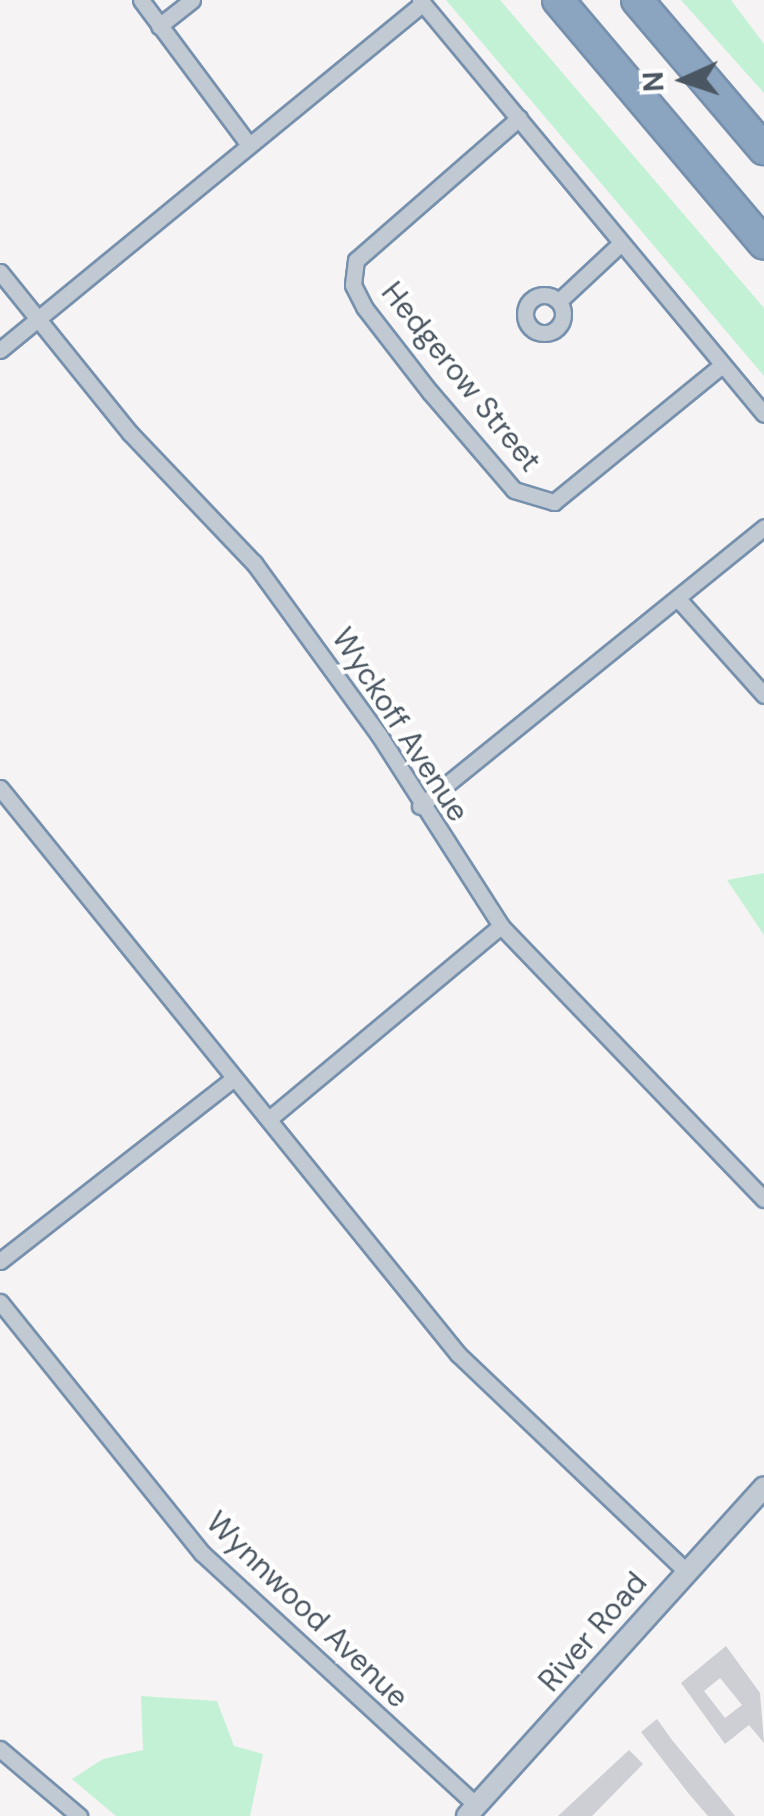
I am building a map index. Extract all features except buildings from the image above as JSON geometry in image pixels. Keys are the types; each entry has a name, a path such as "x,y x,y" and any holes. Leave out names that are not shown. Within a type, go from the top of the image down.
{"highway":[{"path":"558,0 764,244"},
{"path":"637,0 754,127 764,150"}],"street":[{"path":"141,0 247,142"},
{"path":"159,26 192,0"},
{"path":"0,350 422,1 764,414"},
{"name":"Hedgerow Street","path":"518,118 356,260 353,285 364,307 430,392 514,490 554,502 722,365"},
{"path":"559,301 621,243"},
{"name":"Wyckoff Avenue","path":"0,272 35,322 254,563 502,926 764,1199"},
{"path":"420,806 680,601 764,527"},
{"path":"680,601 764,695"},
{"path":"0,788 458,1354 685,1570"},
{"path":"270,1119 502,926"},
{"path":"0,1261 234,1078"},
{"name":"Wynnwood Avenue","path":"0,1302 202,1553 472,1811"},
{"name":"River Road","path":"472,1811 685,1570 764,1487"},
{"path":"0,1749 79,1816"}],"green space":[{"path":"446,0 500,0 764,308 764,376"},
{"path":"681,0 731,0 764,44 764,93"},
{"path":"764,873 764,935 727,880"},
{"path":"141,1696 217,1701 234,1746 263,1754 250,1816 116,1816 72,1779 103,1759 143,1750"}]}
